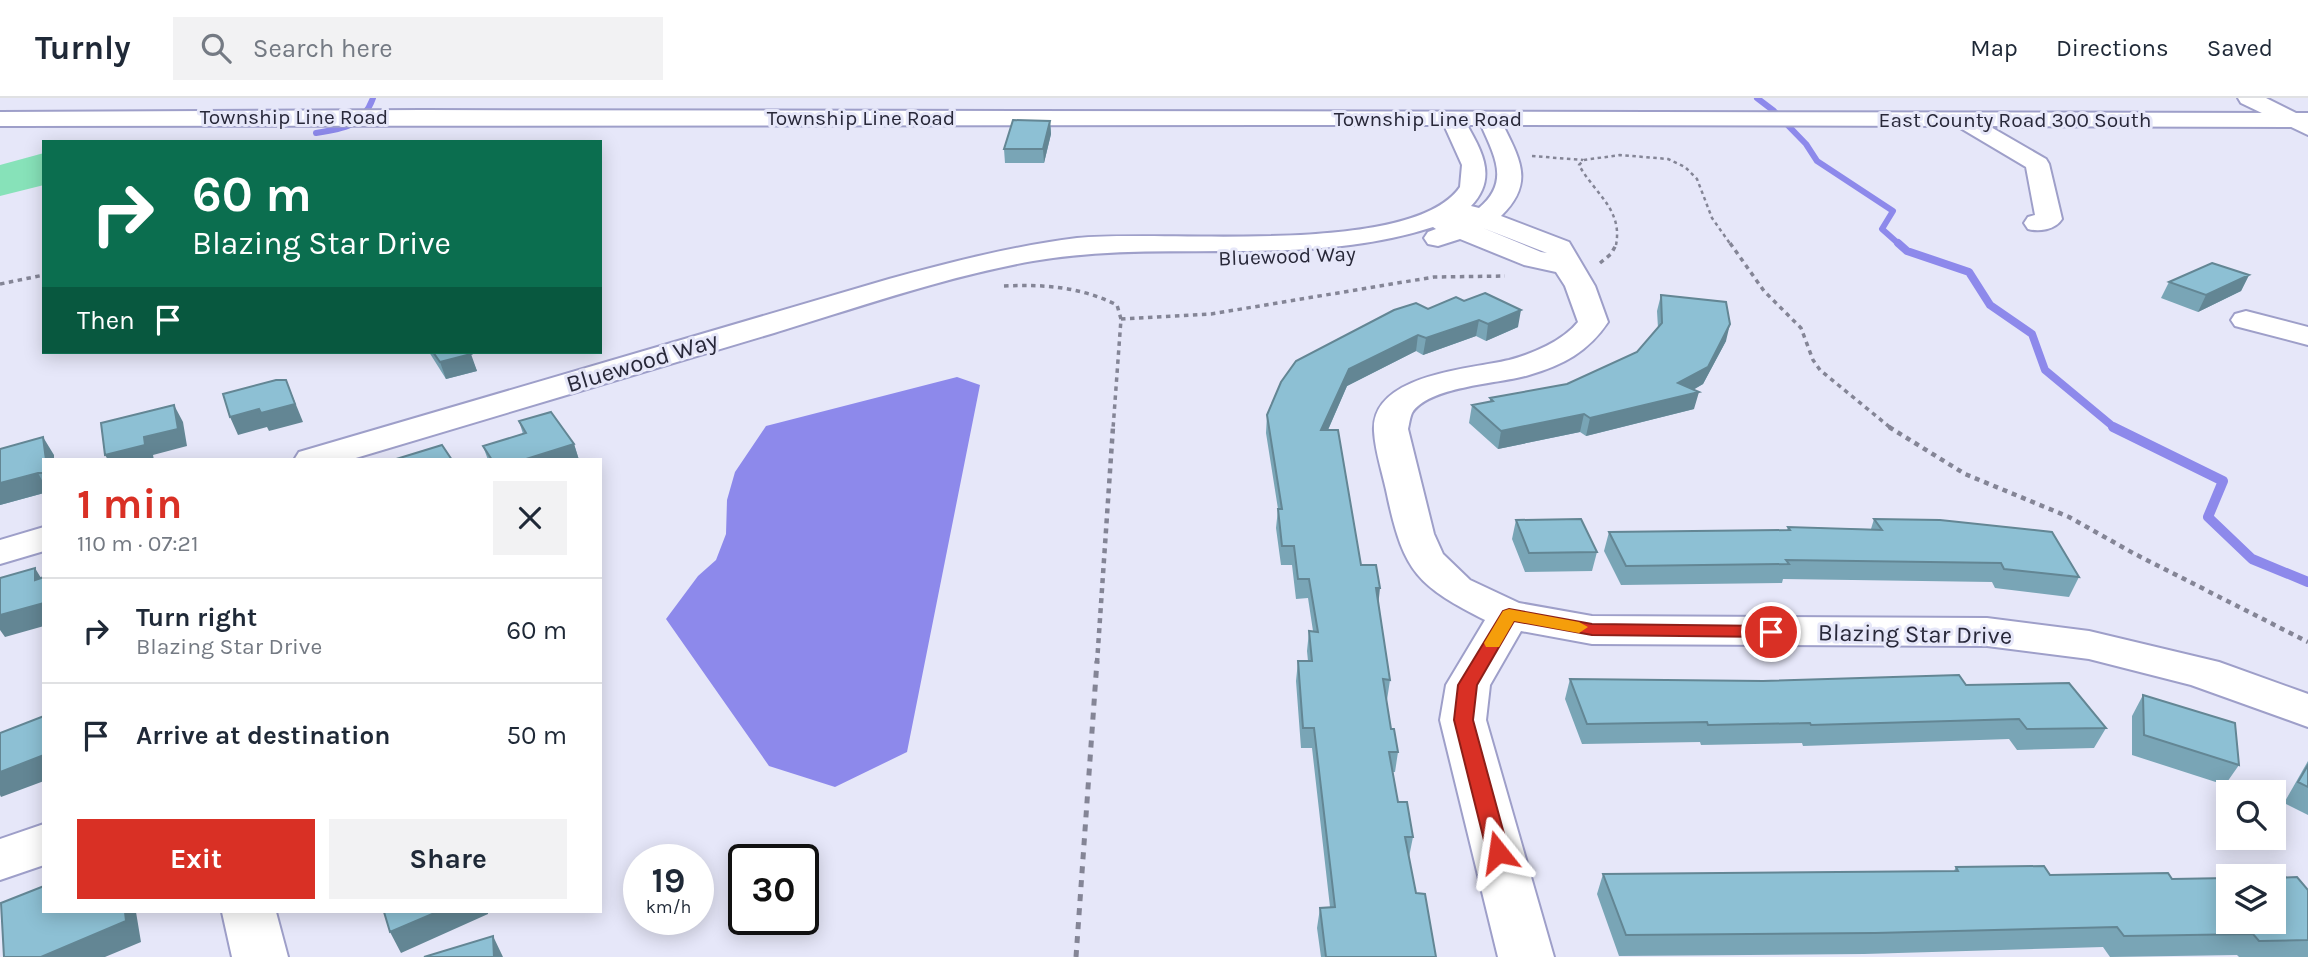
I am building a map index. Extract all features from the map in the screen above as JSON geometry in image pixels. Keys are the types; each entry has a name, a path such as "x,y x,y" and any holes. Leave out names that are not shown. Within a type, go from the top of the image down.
{"street":[{"path":"2249,98 2303,122"},
{"name":"Township Line Road","path":"0,119 423,117 1723,120"},
{"path":"1452,119 1473,156 1476,174 1470,193 1456,218 1534,259 1567,266"},
{"name":"Bluewood Way","path":"319,458 926,278 972,267 1079,260 1315,258 1385,251 1438,238 1456,218 1499,207 1509,189 1509,164 1514,156 1489,119"},
{"name":"East County Road 300 South","path":"1723,120 2303,122"},
{"path":"1962,120 2037,164 2049,219 2037,223"},
{"path":"1473,156 1514,156"},
{"name":"Blazing Star Drive","path":"1567,266 1580,286 1592,322 1582,337 1554,354 1519,368 1459,379 1420,390 1396,409 1391,429 1415,534 1424,559 1456,589 1509,615 1592,630 1987,632 2090,645 2203,673 2308,711"},
{"path":"2246,320 2308,336"},
{"path":"0,552 42,540"},
{"path":"1509,615 1468,685 1463,720 1526,957"},
{"path":"0,860 42,845"},
{"path":"249,913 260,957"}],"path":[{"path":"1514,156 1584,160 1602,156 1646,156 1668,159 1685,167 1697,178 1712,218 1764,291 1801,328 1812,360 1877,419 1924,451 1965,474 2068,517 2308,642"},
{"path":"1121,319 1211,314 1434,277 1503,276 1603,262 1616,248 1619,233 1613,208 1583,175 1579,165 1584,160"},
{"path":"0,284 42,275"},
{"path":"1000,286 1025,284 1097,294 1117,305 1121,319 1076,957"}],"green space":[{"path":"42,154 42,186 0,196 0,165"}],"shaded area":[{"path":"957,377 980,385 907,752 835,787 769,766 666,619 698,576 716,560 726,534 727,500 735,472 766,426"}],"building":[{"path":"1013,120 1050,121 1043,149 1004,149"},
{"path":"2212,263 2249,275 2206,295 2169,282"},
{"path":"1485,293 1521,310 1488,324 1479,320 1426,338 1418,335 1349,369 1321,430 1338,430 1361,565 1376,565 1380,588 1376,588 1390,680 1383,679 1391,729 1394,729 1398,752 1389,752 1398,802 1407,802 1413,837 1405,837 1416,893 1425,894 1436,957 1326,957 1320,908 1335,907 1314,728 1303,728 1298,661 1312,661 1309,631 1318,632 1309,579 1298,579 1294,546 1282,546 1278,509 1282,509 1267,415 1281,382 1296,361 1394,310 1416,303 1428,309 1456,297 1464,301"},
{"path":"1661,295 1726,302 1730,324 1708,367 1678,383 1699,392 1590,418 1584,414 1501,431 1472,405 1493,401 1490,398 1567,384 1637,352 1662,323"},
{"path":"434,354 471,354 440,362"},
{"path":"276,380 286,380 295,404 261,413 259,409 230,417 223,394"},
{"path":"174,405 178,429 144,437 145,445 105,455 101,423"},
{"path":"551,412 574,444 529,458 491,458 483,446 526,433 519,421"},
{"path":"43,437 46,458 42,458 42,473 0,483 0,449"},
{"path":"442,445 451,458 400,458"},
{"path":"1581,519 1597,552 1529,553 1516,520"},
{"path":"1874,519 1940,520 2052,532 2079,577 2004,569 2001,563 1786,560 1789,564 1626,566 1609,532 1790,530 1788,527 1882,530"},
{"path":"35,568 35,580 42,578 42,604 0,615 0,578"},
{"path":"1959,675 1966,685 2069,683 2106,728 2027,729 2019,719 1811,725 1708,725 1707,722 1587,724 1570,679 1763,681"},
{"path":"2143,695 2235,723 2239,765 2144,735"},
{"path":"42,717 42,756 0,772 0,733"},
{"path":"2308,765 2308,787 2298,782"},
{"path":"2044,866 2050,875 2168,873 2172,879 2216,878 2216,934 2253,934 2124,936 2117,927 1626,935 1603,874 1958,871 1956,867"},
{"path":"2286,877 2297,877 2308,890 2308,940 2259,941 2253,934 2286,934"},
{"path":"42,887 42,913 125,913 126,921 41,957 4,957 1,903"},
{"path":"384,913 435,913 390,932"},
{"path":"493,936 494,957 424,957"}],"waterway":[{"path":"316,133 343,128 358,120 364,115 373,98"},
{"path":"1757,98 1774,111 1806,144 1817,161 1893,211 1882,229 1900,245"},
{"path":"1898,243 1907,251 1969,272 1990,305 2032,334 2045,370 2114,428"},
{"path":"2114,428 2223,481 2208,517 2252,559 2308,582"}],"slow traffic":[{"path":"1493,643 1509,615 1579,627"}],"route":[{"path":"1498,852 1463,720 1468,685 1509,615 1592,630 1771,632"}]}
